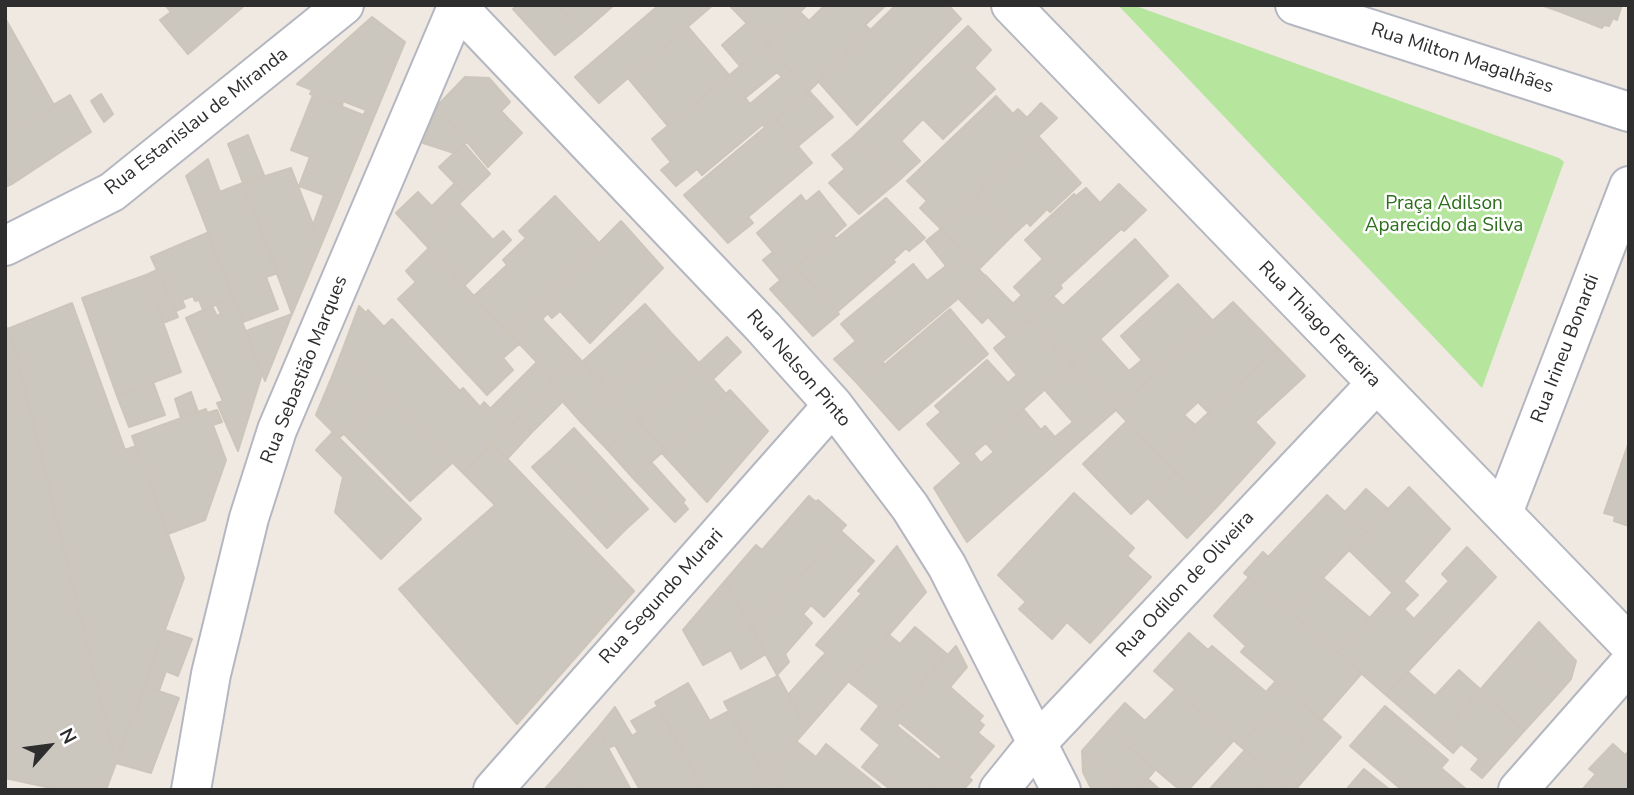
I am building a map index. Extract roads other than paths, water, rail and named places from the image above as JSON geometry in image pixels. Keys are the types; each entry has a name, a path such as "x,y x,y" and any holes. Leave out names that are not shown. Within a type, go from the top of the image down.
{"street":[{"name":"Rua Estanislau de Miranda","path":"5,246 112,192 344,5"},
{"name":"Rua Thiago Ferreira","path":"1011,5 1629,644"},
{"name":"Rua Milton Magalhães","path":"1295,5 1629,112"},
{"name":"Rua Nelson Pinto","path":"456,6 763,327 833,405 910,507 947,566 1061,790"},
{"name":"Rua Sebastião Marques","path":"191,790 211,674 249,518 277,430 456,6"},
{"name":"Rua Irineu Bonardi","path":"1503,513 1629,186"},
{"name":"Rua Odilon de Oliveira","path":"999,790 1037,743 1376,384"},
{"name":"Rua Segundo Murari","path":"493,790 833,405"},
{"path":"1518,790 1629,664"}],"park label":[{"name":"Praça Adilson Aparecido da Silva","path":"1444,215"}]}
